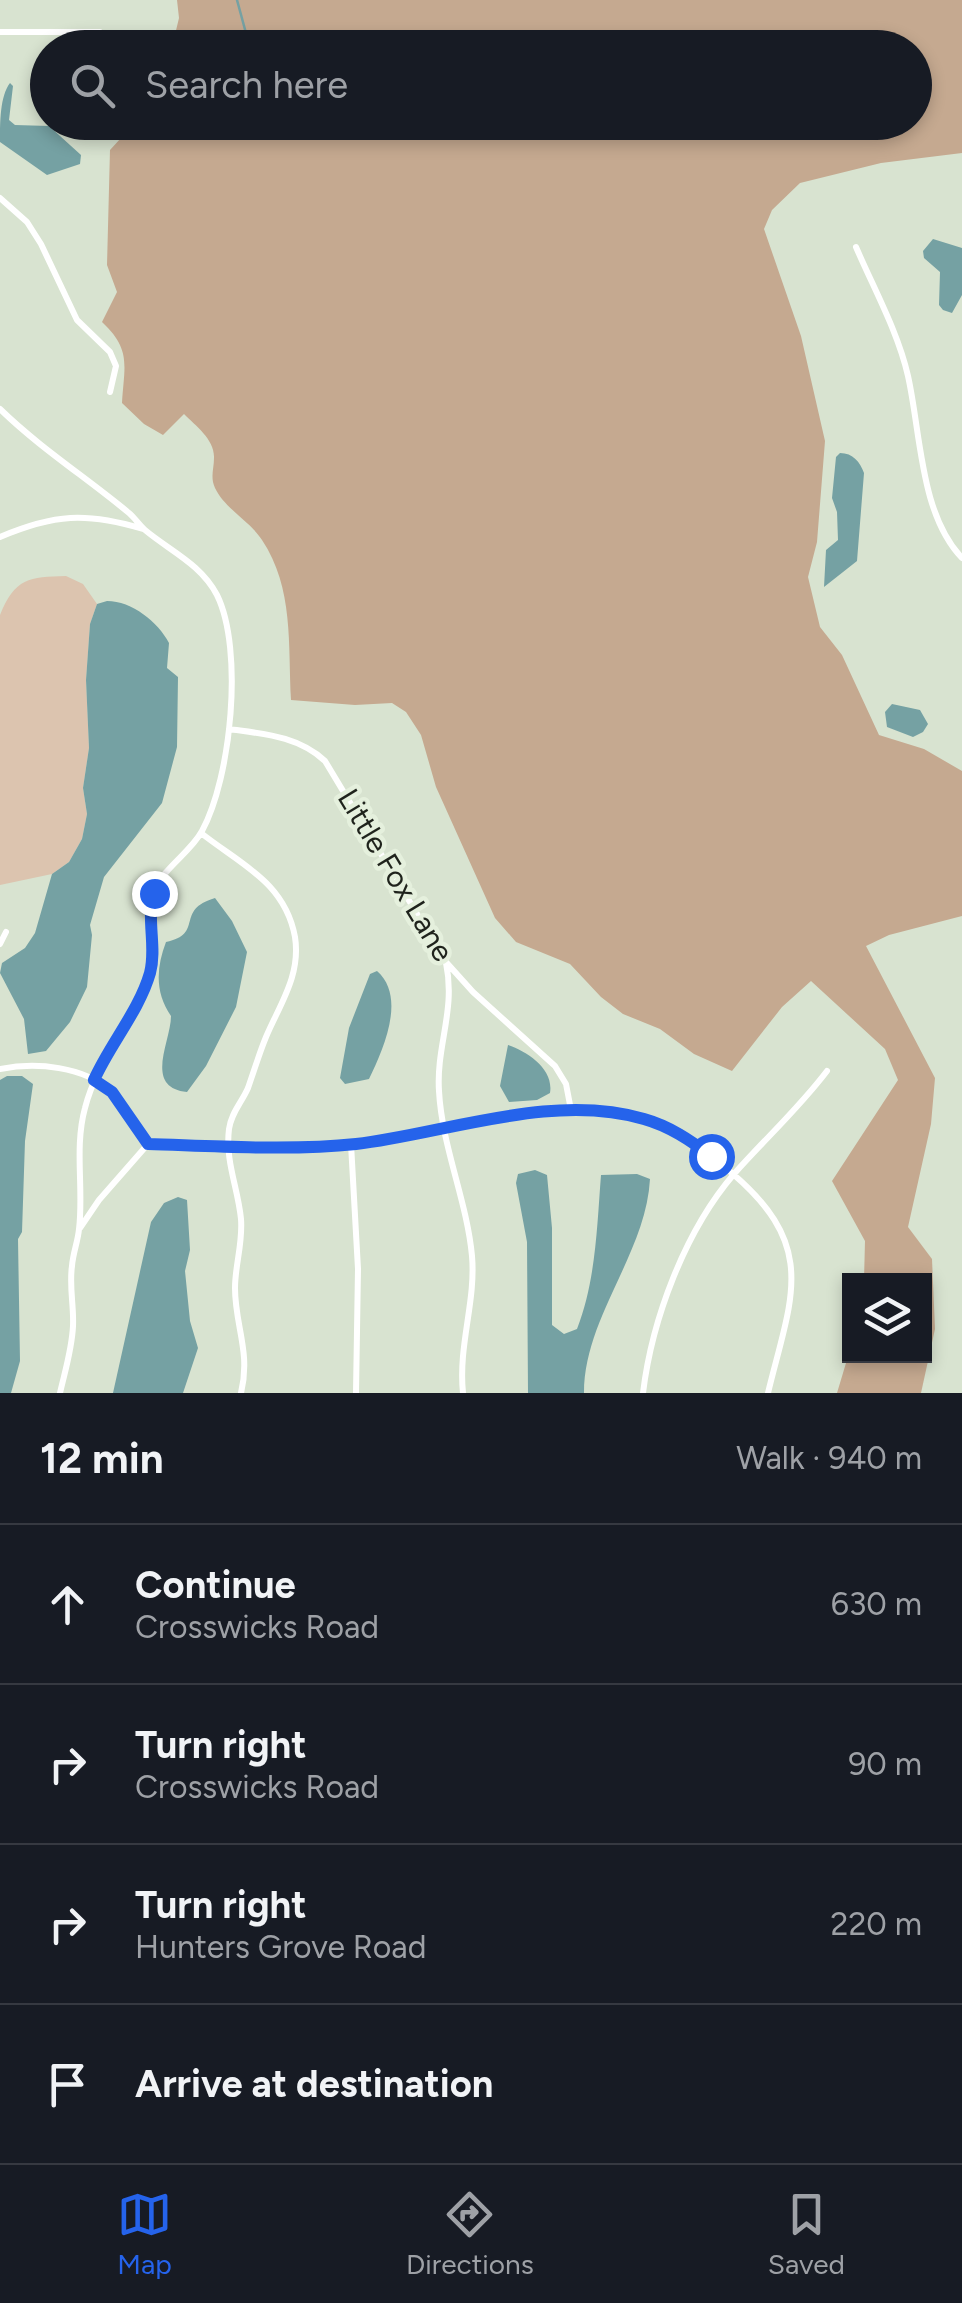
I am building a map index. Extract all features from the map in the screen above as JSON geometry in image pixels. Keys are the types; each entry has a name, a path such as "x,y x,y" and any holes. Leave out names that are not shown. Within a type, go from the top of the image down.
{"street":[{"path":"0,32 30,32"},
{"path":"0,198 27,222 41,244 77,320 110,352 116,366 110,392"},
{"path":"856,247 908,374 934,513 947,541 962,558"},
{"path":"0,409 129,513 142,528 186,559 215,592 231,645 229,729 216,789 201,833 164,875 154,893 149,917 149,974 94,1080 80,1134 79,1229 72,1266 71,1342 60,1393"},
{"path":"0,536 47,520 79,516 142,528"},
{"name":"Little Fox Lane","path":"229,729 288,738 325,760 446,962 472,992 559,1070 571,1110"},
{"path":"201,833 269,884 286,909 296,951 291,985 234,1112 229,1145 230,1170 241,1219 235,1286 246,1356 241,1393"},
{"path":"0,944 6,932"},
{"path":"446,962 450,1004 439,1084 472,1256 462,1353 463,1393"},
{"path":"0,1069 22,1065 48,1067 94,1080 112,1092 148,1144"},
{"path":"643,1393 654,1340 696,1228 734,1175 802,1104 827,1071"},
{"path":"79,1229 148,1144 351,1144 571,1110 626,1114 670,1128 734,1175 770,1212 786,1244 792,1268 791,1308 768,1393"},
{"path":"351,1144 358,1269 356,1393"}],"shaded area":[{"path":"177,0 962,0 962,153 881,163 800,183 772,210 764,229 801,336 825,441 817,542 808,577 820,627 842,655 879,735 924,749 962,771 962,916 889,935 866,946 935,1078 931,1124 908,1227 932,1259 935,1329 932,1343 932,1273 864,1273 865,1241 832,1181 898,1080 885,1049 811,981 782,1007 732,1071 694,1054 660,1029 623,1014 570,964 516,942 495,918 436,787 421,735 406,712 392,703 355,705 291,700 287,617 272,558 257,533 215,488 213,451 199,428 184,414 163,435 144,424 122,403 122,350 102,322 117,292 107,265 110,150 119,140 932,140 932,30 176,30"},
{"path":"66,576 83,584 97,604 90,624 86,680 89,748 83,788 87,814 82,839 69,862 52,874 0,885 0,615 11,593 25,582"},
{"path":"846,1363 928,1363 921,1393 837,1393"}],"water":[{"path":"10,83 13,86 9,120 15,125 30,125 30,140 64,140 81,155 80,164 47,175 0,142 2,102"},
{"path":"933,239 962,248 962,295 952,313 939,305 940,272 924,258 923,251"},
{"path":"840,453 855,459 864,473 857,561 824,587 826,550 838,540 832,498 836,457"},
{"path":"107,601 143,614 169,643 167,668 178,677 177,747 162,803 104,877 90,925 87,987 70,1022 46,1051 28,1054 24,1019 0,973 2,963 25,948 35,933 52,874 69,862 82,839 87,814 83,788 89,748 86,680 90,624 97,604"},
{"path":"892,704 920,710 928,724 923,732 913,737 887,727 885,712"},
{"path":"215,898 247,952 236,1007 206,1066 187,1092 166,1082 163,1073 171,1016 160,989 160,961 166,942 184,933 196,909"},
{"path":"377,971 390,995 386,1039 369,1079 345,1084 340,1078 349,1028 370,974"},
{"path":"508,1045 524,1052 544,1069 550,1093 537,1100 509,1102 500,1086"},
{"path":"22,1076 33,1084 25,1141 22,1232 18,1239 20,1361 11,1393 0,1393 0,1080"},
{"path":"535,1170 547,1175 552,1228 552,1325 564,1334 577,1329 588,1291 601,1175 637,1174 650,1179 638,1233 594,1338 584,1393 528,1393 527,1242 516,1183 518,1174"},
{"path":"178,1197 187,1200 190,1250 185,1271 190,1321 198,1348 183,1393 113,1393 151,1222 164,1203"}],"waterway":[{"path":"237,0 245,30"}],"route":[{"path":"154,893 149,917 149,974 94,1080 112,1092 148,1144 351,1144 410,1137 497,1118 604,1110 670,1128 711,1156"}]}
